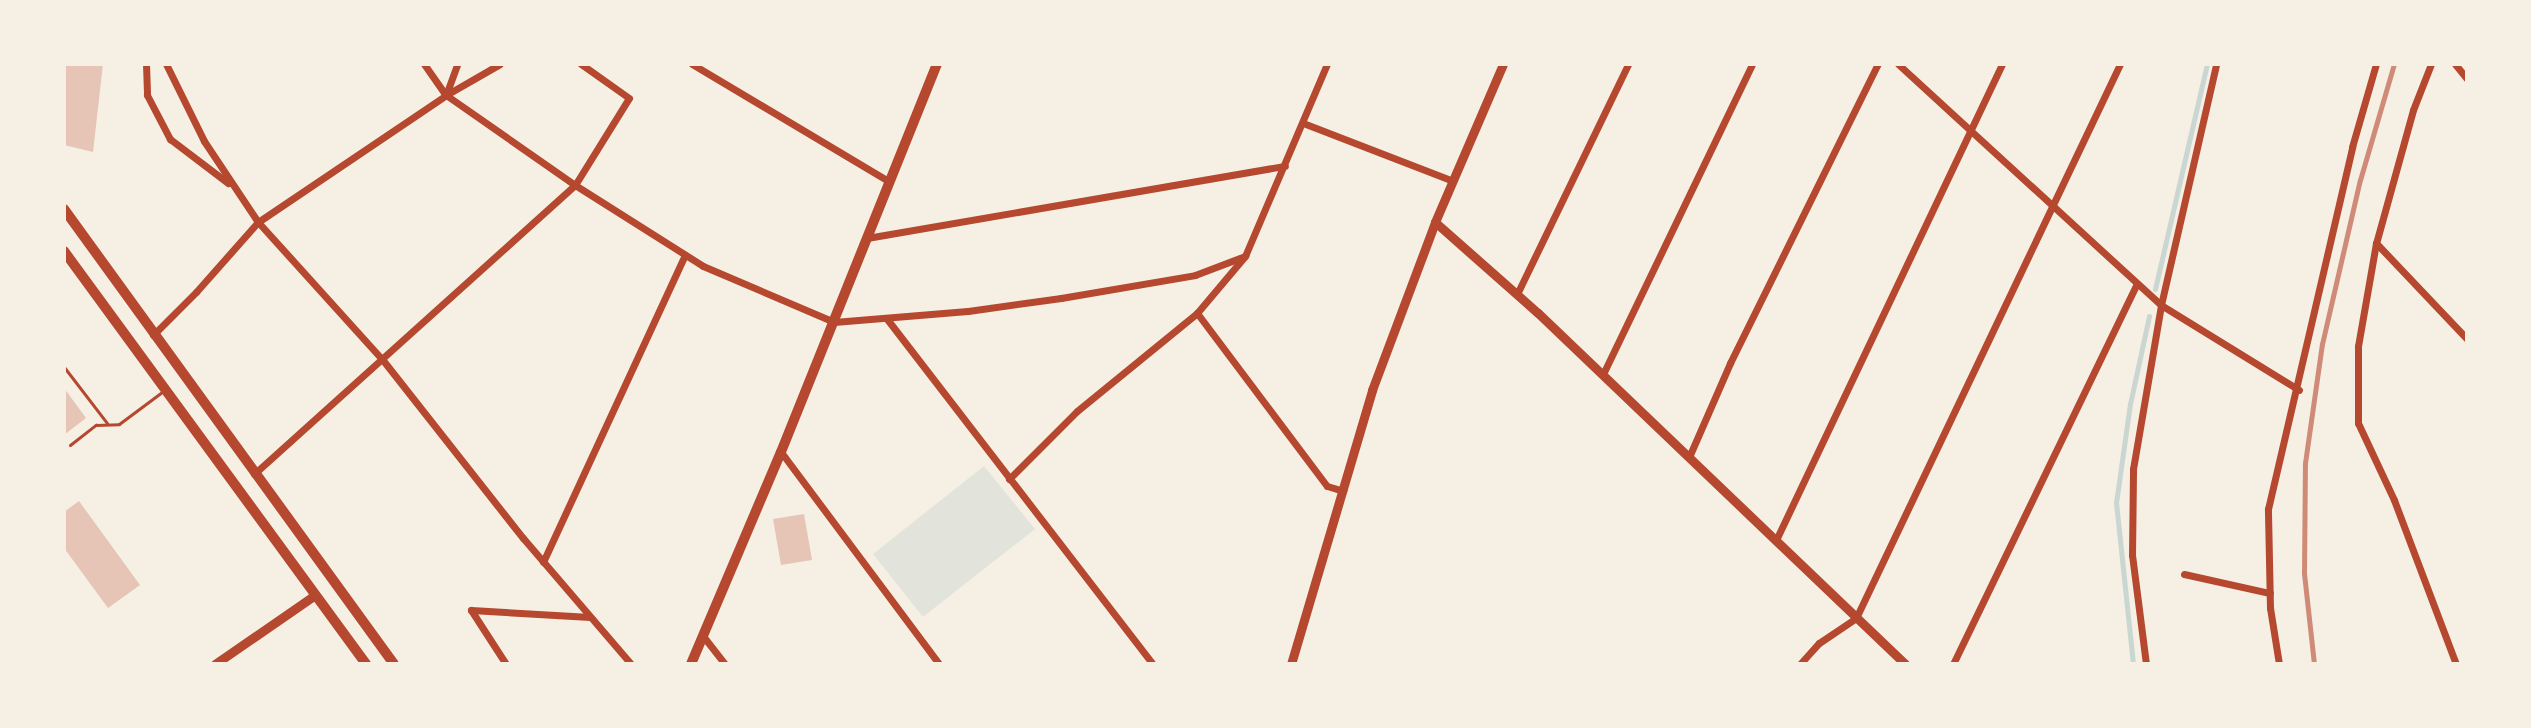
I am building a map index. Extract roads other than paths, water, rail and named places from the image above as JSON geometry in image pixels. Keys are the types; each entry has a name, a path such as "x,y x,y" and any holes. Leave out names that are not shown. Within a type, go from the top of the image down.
{"main road":[{"path":"691,664 781,452 937,64"},
{"path":"64,209 394,664"},
{"path":"64,251 366,664"}],"street":[{"path":"146,64 147,95 170,139 234,187"},
{"path":"166,64 204,141 258,222 382,359 543,562 631,664"},
{"path":"424,64 446,95 575,185 685,255 703,266 834,322 968,311 1195,275 1245,256"},
{"path":"446,95 457,64"},
{"path":"153,335 258,222 446,95 500,64"},
{"path":"254,474 575,185 629,98 581,64"},
{"path":"692,64 890,182"},
{"path":"1009,479 1077,411 1197,313 1245,256 1327,64"},
{"path":"1291,664 1372,390 1435,222 1503,64"},
{"path":"1517,294 1628,64"},
{"path":"1603,374 1752,64"},
{"path":"1689,457 1730,363 1878,64"},
{"path":"1898,64 2161,305 2299,390"},
{"path":"1776,540 1973,131 2002,64"},
{"path":"1800,664 1828,636 1856,618 2120,64"},
{"path":"2146,664 2132,555 2133,469 2161,305 2216,64"},
{"path":"2279,664 2270,593 2268,509 2299,390 2352,147 2376,64"},
{"path":"2431,64 2413,110 2376,243 2358,346 2358,423 2394,500 2456,664"},
{"path":"2455,64 2467,79"},
{"path":"1303,123 1453,181"},
{"path":"867,238 1285,166"},
{"path":"1435,222 1603,374 1905,664"},
{"path":"2376,243 2467,339"},
{"path":"543,562 685,255"},
{"path":"1953,664 2137,284"},
{"path":"1197,313 1327,486 1343,491"},
{"path":"887,319 1153,664"},
{"path":"781,452 939,664"},
{"path":"2184,574 2270,593"},
{"path":"215,664 315,595"},
{"path":"506,664 471,610 590,617"},
{"path":"703,636 725,664"}],"lane":[{"path":"64,367 107,423"},
{"path":"70,445 96,425 119,424 165,390"}],"waterway":[{"path":"2155,289 2207,64"},
{"path":"2133,664 2116,503 2130,404 2149,316"}],"railway":[{"path":"2314,664 2304,573 2305,463 2322,344 2360,180 2394,64"}]}
